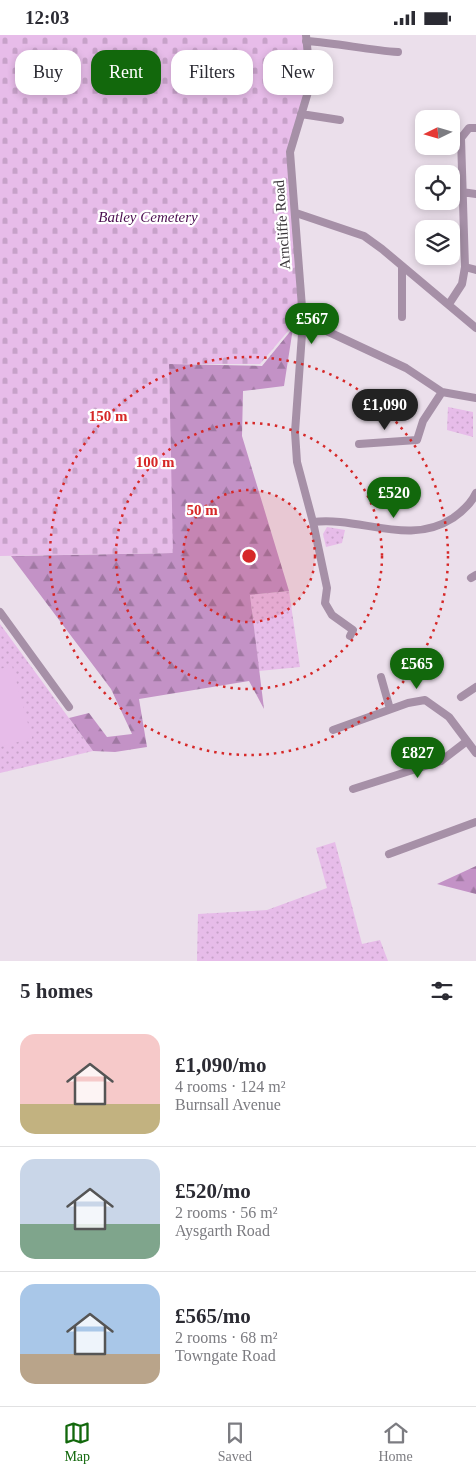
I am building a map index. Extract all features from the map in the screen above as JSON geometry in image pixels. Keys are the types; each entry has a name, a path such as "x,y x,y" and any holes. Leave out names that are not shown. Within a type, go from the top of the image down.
{"street":[{"path":"306,38 341,43 359,49 398,52"},
{"name":"Arncliffe Road","path":"306,38 308,92 290,152 303,321 295,432 297,463 328,588 325,603 332,615 354,630 350,636"},
{"path":"301,114 340,120"},
{"path":"448,304 462,284 464,267 461,138 469,128 476,128"},
{"path":"462,192 476,194"},
{"path":"296,213 364,236 476,328"},
{"path":"402,267 402,317"},
{"path":"464,267 476,270"},
{"path":"303,321 406,368 442,391 476,398"},
{"path":"359,444 417,440 420,436 423,421 442,391"},
{"path":"313,522 329,520 399,531 426,530 437,527 460,513 468,506 476,493"},
{"path":"0,612 69,707"},
{"path":"382,677 390,709"},
{"path":"461,697 475,691"},
{"path":"333,730 408,703 425,700 449,717 476,753"},
{"path":"353,789 441,761 467,741"},
{"path":"389,855 476,822"}],"green space":[{"name":"Batley Cemetery","path":"0,35 306,35 307,50 263,50 263,95 307,95 290,152 301,316 260,364 169,364 173,553 0,556"},
{"path":"293,328 284,386 243,391 242,436 289,591 250,595 264,709 249,681 139,699 147,747 115,752 93,751 69,718 89,713 107,737 132,734 111,689 11,556 172,553 169,364 262,366"},
{"path":"448,407 473,412 473,437 447,430"},
{"path":"327,527 345,530 342,543 326,547 323,534"},
{"path":"289,591 300,667 259,671 250,595"},
{"path":"0,624 93,751 0,773"},
{"path":"12,666 32,738 0,747 0,669"},
{"path":"335,842 362,944 380,940 388,961 197,961 198,914 267,910 327,888 316,848"},
{"path":"476,866 476,894 437,884"}]}
